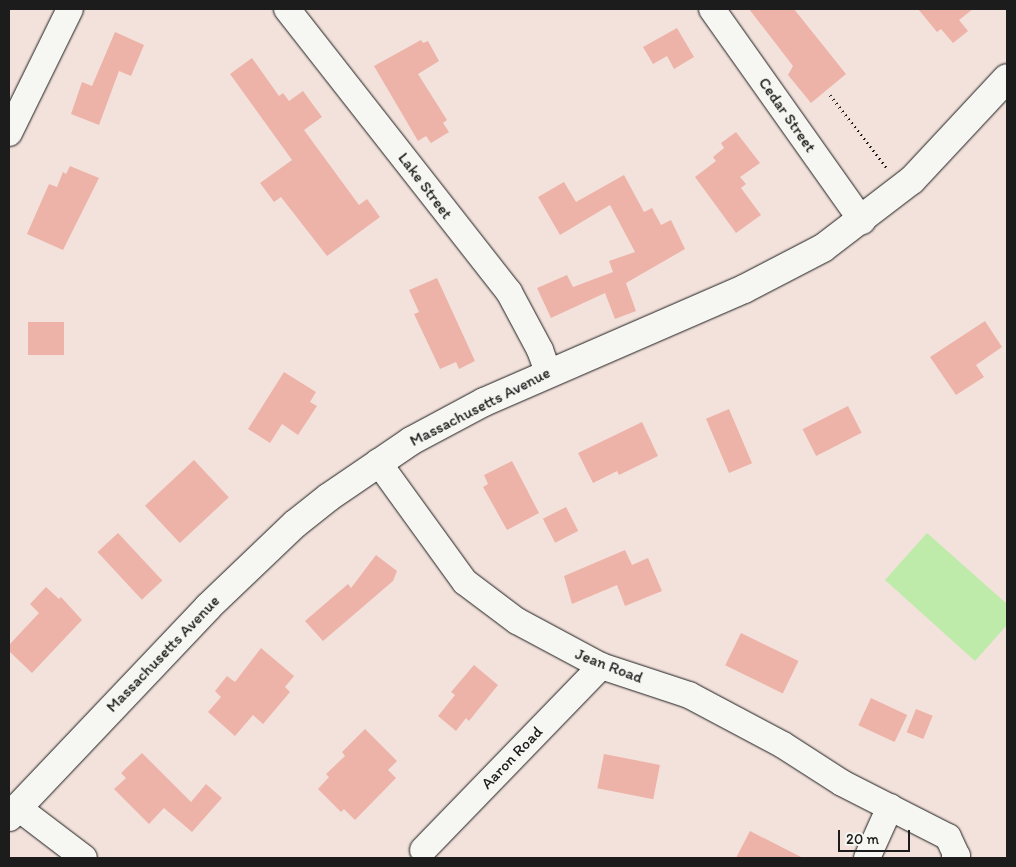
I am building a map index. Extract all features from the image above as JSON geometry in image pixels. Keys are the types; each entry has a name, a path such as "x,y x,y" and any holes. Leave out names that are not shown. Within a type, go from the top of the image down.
{"main road":[{"name":"Massachusetts Avenue","path":"13,812 214,601 295,524 378,462 484,402 548,372 786,269 862,221 912,180 1007,78"}],"street":[{"path":"9,133 70,9"},
{"name":"Lake Street","path":"287,9 509,292 540,350 548,372"},
{"name":"Cedar Street","path":"712,9 862,221"},
{"name":"Jean Road","path":"378,462 465,582 517,621 601,666 689,695 890,807 948,837 957,856 955,858"},
{"name":"Aaron Road","path":"423,850 601,666"},
{"path":"867,858 890,807"},
{"path":"13,812 84,858"}],"path":[{"path":"830,95 887,168"}],"green space":[{"path":"927,533 1007,604 1007,625 975,661 885,580"}],"building":[{"path":"749,9 794,9 846,74 811,103 788,75 793,66"},
{"path":"918,9 973,9 959,20 968,31 953,43 941,29 937,32"},
{"path":"677,28 694,57 674,69 667,56 653,64 643,47"},
{"path":"115,32 144,45 131,76 119,71 99,125 71,114 82,82 92,86"},
{"path":"421,40 423,43 428,41 439,61 418,74 447,120 443,123 449,132 431,143 426,136 418,141 374,66"},
{"path":"252,58 279,96 283,93 289,101 303,91 322,117 304,130 359,205 367,199 380,217 327,256 281,197 274,202 260,183 292,160 230,74"},
{"path":"736,132 760,163 740,177 746,184 741,188 761,215 736,233 695,177 716,161 713,157 724,148 721,143"},
{"path":"70,166 99,178 63,250 27,234 49,184 57,187 63,172 66,174"},
{"path":"624,175 644,212 652,208 661,225 671,220 685,249 626,283 636,311 615,319 605,293 551,318 537,288 567,275 573,287 613,272 609,261 635,252 610,205 560,235 538,197 564,182 576,202"},
{"path":"437,278 475,361 459,369 456,362 440,369 414,314 419,312 409,290"},
{"path":"985,321 1002,347 976,365 984,377 956,395 930,357"},
{"path":"28,322 64,322 64,355 28,355"},
{"path":"284,372 316,392 310,402 317,406 298,435 282,424 270,443 248,429"},
{"path":"848,406 862,433 816,456 803,429"},
{"path":"729,409 752,463 729,473 706,419"},
{"path":"642,422 658,456 619,475 617,471 593,483 578,453"},
{"path":"194,460 229,497 180,543 145,506"},
{"path":"512,461 539,513 507,530 483,487 488,484 484,475"},
{"path":"566,507 578,531 555,543 543,519"},
{"path":"118,533 162,581 142,600 98,552"},
{"path":"625,550 632,565 648,558 662,591 625,606 617,585 572,604 564,576"},
{"path":"376,555 397,571 393,581 323,641 305,621 348,584 351,588"},
{"path":"46,587 59,599 61,597 82,620 32,673 9,651 9,645 39,613 30,604"},
{"path":"741,633 799,661 783,693 725,665"},
{"path":"261,648 294,676 285,687 290,692 263,724 253,715 235,736 208,712 221,697 215,691 227,676 235,682"},
{"path":"474,665 498,685 469,721 466,718 456,731 438,716 455,695 451,692"},
{"path":"871,698 907,715 895,742 858,725"},
{"path":"916,709 933,716 923,739 907,732"},
{"path":"365,729 397,761 388,770 396,778 355,820 344,809 341,812 318,789 329,777 326,774 345,756 342,752"},
{"path":"142,753 191,802 206,784 222,798 192,832 164,808 149,824 114,789 126,778 121,773"},
{"path":"604,754 660,765 653,799 597,788"},
{"path":"750,831 803,858 736,858"}]}
